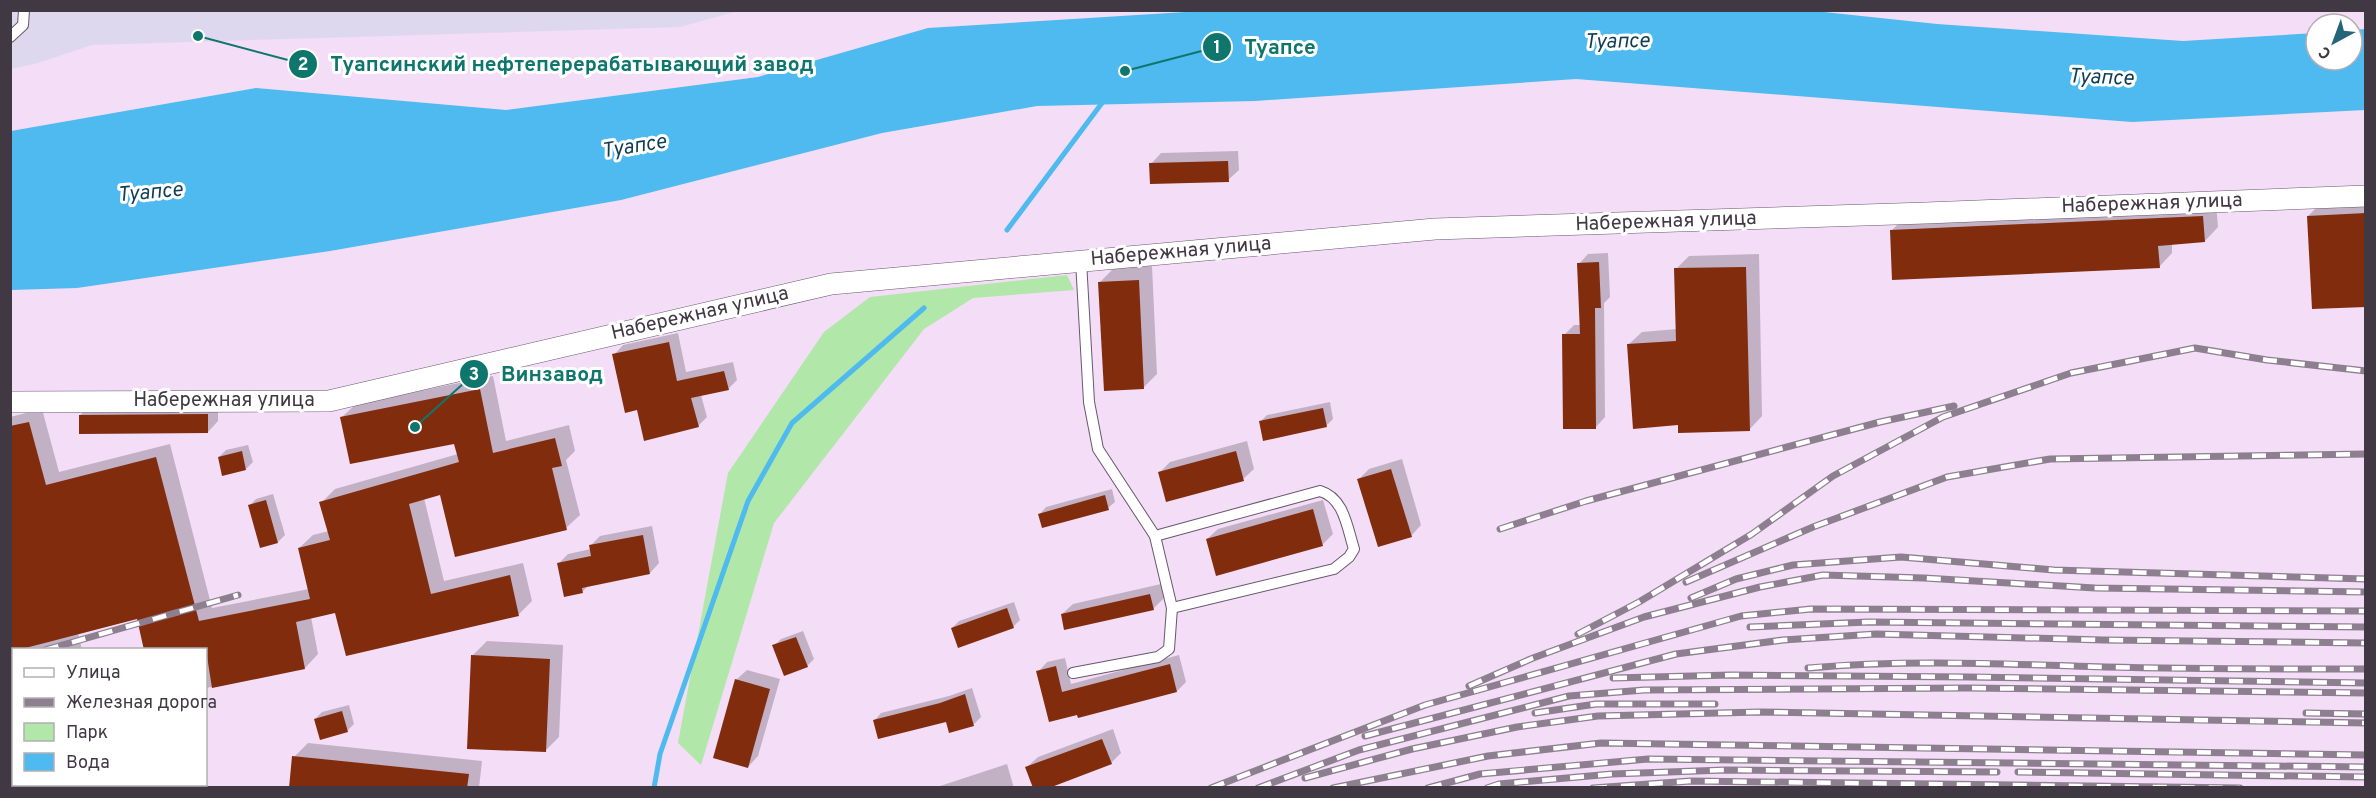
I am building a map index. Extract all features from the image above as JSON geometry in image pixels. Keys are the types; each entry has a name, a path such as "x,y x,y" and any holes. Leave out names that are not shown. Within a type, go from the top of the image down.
{"street":[{"name":"Набережная улица","path":"10,402 329,401 831,284 1435,229 1914,214 2366,196"}],"lane":[{"path":"10,37 23,25 24,10"},
{"path":"1072,673 1158,657 1169,649 1172,608 1155,536 1098,449 1089,402 1081,261"},
{"path":"1155,536 1320,491 1329,494 1341,507 1354,549 1349,557 1334,569 1172,608"}],"shaded area":[{"path":"11,11 738,11 680,27 92,45 35,64 11,69"}],"green space":[{"path":"1067,275 1074,290 973,298 924,329 774,523 701,765 678,743 728,473 824,332 870,297"}],"water":[{"path":"1218,10 1805,10 1937,24 2183,41 2304,34 2304,72 2364,72 2365,29 2365,110 2132,122 1576,79 1255,101 1037,106 882,133 621,200 330,251 77,288 11,290 11,131 256,88 506,110 758,77 928,28"}],"building":[{"path":"1228,161 1229,182 1150,184 1149,163"},
{"path":"2366,213 2366,307 2312,309 2307,216"},
{"path":"2203,216 2205,242 2158,246 2160,268 1892,280 1890,230"},
{"path":"1599,262 1601,308 1595,308 1596,429 1563,429 1562,334 1580,334 1577,263"},
{"path":"1746,267 1750,431 1678,433 1678,425 1633,429 1627,344 1676,341 1674,268"},
{"path":"1139,280 1144,389 1104,391 1098,282"},
{"path":"669,342 677,381 724,371 729,390 691,398 699,427 644,441 637,410 625,413 612,354"},
{"path":"480,389 493,453 555,438 562,466 552,468 567,530 455,557 440,495 409,504 431,594 510,575 519,616 346,656 335,613 296,622 305,669 212,688 207,648 144,648 137,619 25,648 12,648 10,652 10,426 29,422 46,485 156,457 199,621 310,599 298,548 330,540 319,502 459,462 454,444 350,464 340,417"},
{"path":"1323,408 1327,427 1263,441 1259,421"},
{"path":"208,414 208,433 79,434 79,415"},
{"path":"242,451 246,470 222,476 218,457"},
{"path":"1236,451 1244,481 1166,502 1158,472"},
{"path":"1391,469 1412,537 1378,547 1357,479"},
{"path":"1105,495 1109,510 1042,528 1038,514"},
{"path":"266,500 278,543 260,548 248,505"},
{"path":"1313,509 1323,546 1216,576 1206,539"},
{"path":"643,535 650,574 582,588 583,593 564,597 557,563 591,556 589,545"},
{"path":"1150,594 1154,610 1064,630 1061,614"},
{"path":"1007,608 1014,628 958,648 951,628"},
{"path":"796,637 808,667 784,676 772,645"},
{"path":"471,655 550,659 546,752 467,749"},
{"path":"1170,664 1177,692 1078,718 1077,715 1049,722 1036,671 1056,666 1062,692"},
{"path":"735,679 770,689 748,768 713,758"},
{"path":"965,694 974,726 949,733 946,722 878,739 873,720 940,703"},
{"path":"342,711 348,732 320,740 314,719"},
{"path":"1102,739 1112,764 1049,788 1033,788 1025,767"},
{"path":"292,756 469,774 467,788 289,788"}],"waterway":[{"path":"1007,230 1105,99"},
{"path":"654,788 660,754 748,501 792,423 924,308"}],"railway":[{"path":"1578,634 1639,602 1752,534 1833,476 1943,417 2071,373 2195,348 2267,360 2366,371"},
{"path":"1500,529 1586,501 1880,422 1954,406"},
{"path":"1686,582 1813,527 1947,477 2050,459 2366,454"},
{"path":"1691,598 1736,579 1793,565 1901,557 2054,570 2366,579"},
{"path":"1469,686 1533,658 1644,617 1760,587 1823,575 1924,578 2095,588 2366,592"},
{"path":"52,648 238,595"},
{"path":"1211,788 1425,705 1741,616 1811,609 2366,611"},
{"path":"1750,627 1869,622 2366,627"},
{"path":"1365,736 1676,654 1783,640 1876,634 2103,640 2366,643"},
{"path":"1808,668 1956,663 2170,668 2366,669"},
{"path":"1613,678 1731,675 2366,683"},
{"path":"1258,788 1359,750 1569,696 1644,690 1967,688 2366,693"},
{"path":"1535,713 1596,704 1715,704"},
{"path":"1305,778 1412,749 1517,727 1598,716 1760,712 2366,723"},
{"path":"2306,713 2366,714"},
{"path":"1333,788 1488,756 1601,743 2366,755"},
{"path":"1428,788 1480,774 1648,759 2366,767"},
{"path":"1487,788 1499,784 1612,774 1725,770 1997,772"},
{"path":"2018,772 2366,777"},
{"path":"1593,788 1691,781 2240,788"}],"place":[{"name":"Туапсинский нефтеперерабатывающий завод","path":"198,36"},
{"name":"Туапсе","path":"1125,71"},
{"name":"Винзавод","path":"415,427"}]}
